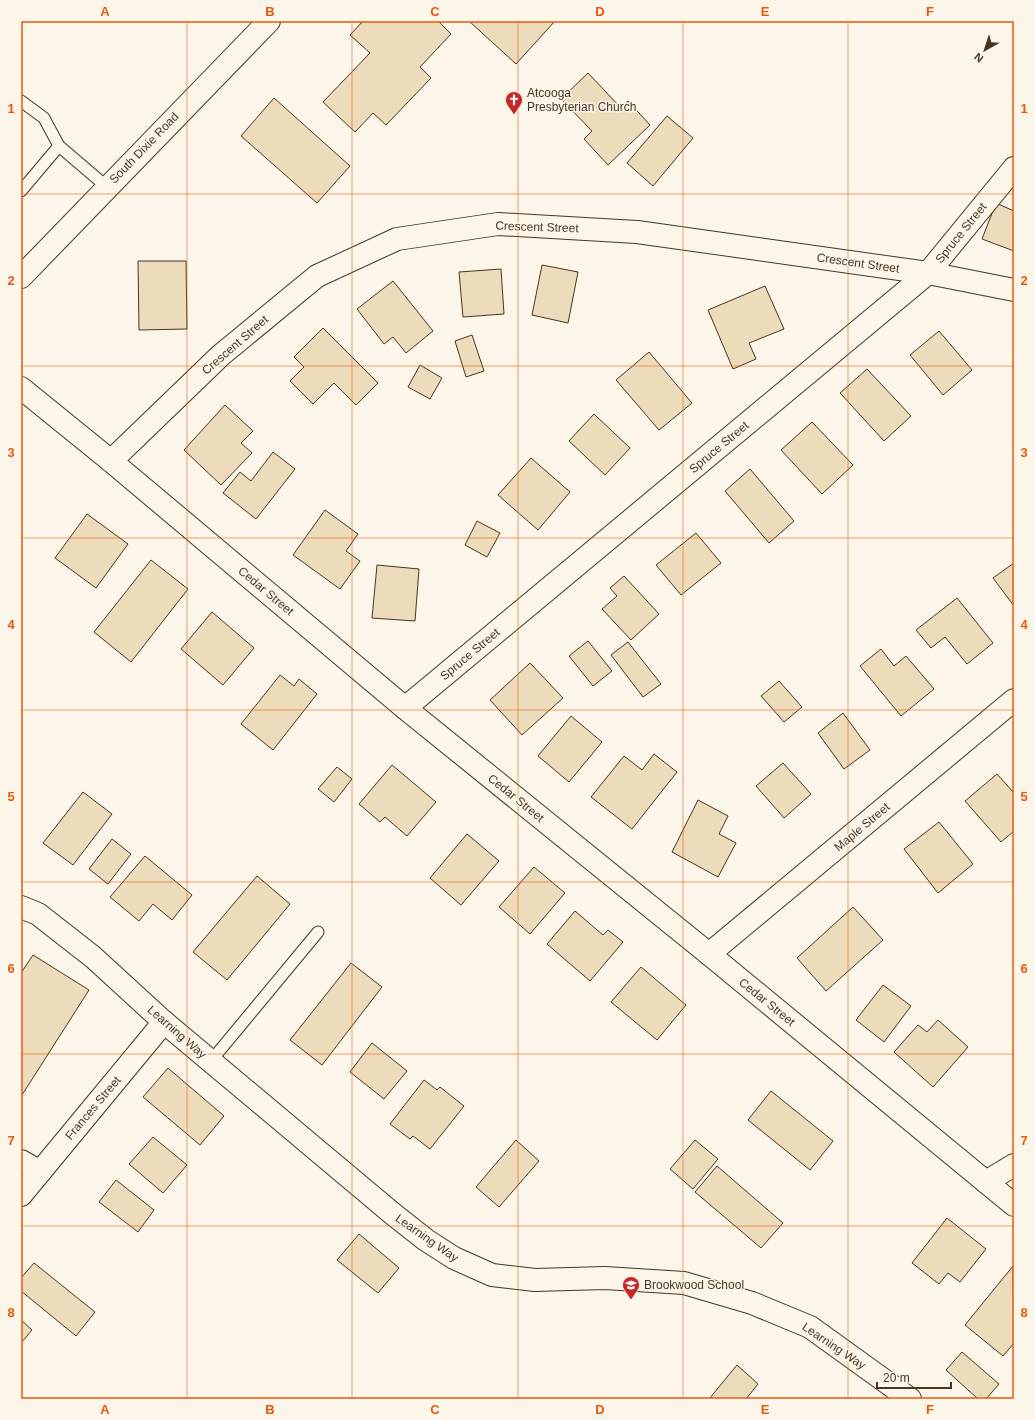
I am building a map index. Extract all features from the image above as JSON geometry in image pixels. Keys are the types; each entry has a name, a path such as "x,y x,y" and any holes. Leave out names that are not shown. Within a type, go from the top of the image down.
{"street":[{"name":"South Dixie Road","path":"21,277 268,21"},
{"name":"Spruce Street","path":"405,708 928,273 1014,168"},
{"name":"Crescent Street","path":"111,461 221,355 317,276 397,239 498,224 630,232 928,273 1014,290"},
{"name":"Cedar Street","path":"21,388 111,461 405,708 709,954 1014,1205"},
{"name":"Maple Street","path":"709,954 1014,700"},
{"name":"Learning Way","path":"21,907 38,914 93,957 164,1022 393,1214 426,1240 454,1258 492,1275 535,1280 605,1278 684,1283 752,1303 810,1327 910,1399"},
{"name":"Frances Street","path":"21,1195 164,1022"},
{"path":"21,1161 40,1172"},
{"path":"986,1182 1014,1165"}],"lane":[{"path":"21,101 44,118 59,146 107,187"},
{"path":"21,190 59,146"},
{"path":"211,1062 318,932"}],"building":[{"path":"363,21 438,21 451,34 420,67 431,78 386,125 373,113 355,132 323,102 370,53 350,35"},
{"path":"469,21 555,21 516,64"},
{"path":"588,73 621,108 628,101 650,125 608,165 584,139 592,131 561,99"},
{"path":"274,98 350,166 317,203 241,136"},
{"path":"667,116 693,138 653,186 627,163"},
{"path":"996,203 1014,211 1014,251 982,239"},
{"path":"138,261 186,261 187,329 139,330"},
{"path":"542,265 578,272 568,323 532,315"},
{"path":"501,269 504,314 463,317 459,272"},
{"path":"393,281 433,331 406,353 393,337 384,344 357,309"},
{"path":"765,286 784,329 749,343 756,359 733,369 708,310"},
{"path":"323,328 378,383 356,405 334,383 313,404 290,381 304,367 294,357"},
{"path":"939,331 972,370 943,395 910,355"},
{"path":"472,335 484,371 466,377 455,341"},
{"path":"649,352 692,403 659,430 616,380"},
{"path":"420,365 442,378 430,399 408,387"},
{"path":"867,369 911,416 884,441 840,393"},
{"path":"225,405 253,431 241,443 252,453 221,485 184,450"},
{"path":"594,414 630,448 605,475 569,441"},
{"path":"812,422 853,465 822,494 781,450"},
{"path":"273,452 295,469 256,519 223,493 240,472 251,481"},
{"path":"531,458 570,492 538,530 498,495"},
{"path":"750,469 794,521 769,543 725,491"},
{"path":"325,510 358,534 346,551 360,561 340,589 293,555"},
{"path":"87,514 128,544 96,588 55,558"},
{"path":"477,521 500,533 487,557 465,545"},
{"path":"696,533 721,563 681,595 656,565"},
{"path":"151,560 188,589 131,662 94,632"},
{"path":"1014,563 1014,606 993,578"},
{"path":"377,565 419,569 415,621 372,618"},
{"path":"624,576 659,614 631,640 602,609 617,596 610,588"},
{"path":"957,598 993,643 967,664 945,637 931,648 916,630"},
{"path":"212,612 254,648 223,685 181,649"},
{"path":"588,641 612,671 593,686 569,656"},
{"path":"628,642 661,684 643,697 611,655"},
{"path":"881,649 894,666 906,656 934,689 901,716 860,666"},
{"path":"530,663 563,698 522,735 490,700"},
{"path":"280,675 294,686 299,679 317,694 273,750 241,724"},
{"path":"779,681 802,707 784,722 761,696"},
{"path":"843,713 870,750 844,769 818,733"},
{"path":"571,716 602,742 569,782 538,756"},
{"path":"654,754 677,772 632,829 591,797 624,756 642,770"},
{"path":"783,763 811,794 784,818 756,786"},
{"path":"392,765 436,802 407,836 385,817 380,822 359,804"},
{"path":"337,767 352,779 334,802 318,789"},
{"path":"997,774 1014,793 1014,831 1001,842 965,801"},
{"path":"83,792 112,814 73,865 43,843"},
{"path":"698,800 728,816 719,834 736,843 718,877 672,852"},
{"path":"939,822 973,864 938,893 904,849"},
{"path":"467,834 499,861 461,905 430,878"},
{"path":"112,839 131,854 108,884 89,869"},
{"path":"145,856 192,895 172,920 153,904 139,921 110,897"},
{"path":"534,867 565,893 530,934 499,907"},
{"path":"257,876 290,904 227,980 193,952"},
{"path":"853,907 883,940 826,991 797,958"},
{"path":"575,911 603,935 608,930 623,942 590,981 547,944"},
{"path":"33,955 89,990 21,1095 21,973"},
{"path":"351,963 382,987 322,1065 290,1040"},
{"path":"641,967 686,1005 657,1040 611,1002"},
{"path":"883,985 911,1006 884,1042 856,1020"},
{"path":"938,1020 968,1047 933,1087 894,1052 918,1025 927,1032"},
{"path":"372,1043 407,1071 384,1099 350,1072"},
{"path":"168,1068 224,1116 200,1145 143,1097"},
{"path":"424,1080 437,1090 440,1087 464,1106 430,1149 413,1136 410,1139 390,1124"},
{"path":"771,1091 833,1141 810,1170 748,1120"},
{"path":"153,1137 187,1165 163,1193 129,1164"},
{"path":"516,1140 539,1161 499,1207 476,1187"},
{"path":"695,1140 718,1159 693,1189 670,1169"},
{"path":"717,1166 783,1223 761,1248 695,1192"},
{"path":"116,1180 154,1210 138,1232 99,1202"},
{"path":"947,1218 986,1249 960,1282 948,1273 939,1284 912,1263"},
{"path":"359,1234 399,1268 378,1293 337,1260"},
{"path":"34,1263 95,1312 76,1336 21,1291 21,1278"},
{"path":"1013,1266 1014,1343 1003,1356 965,1325"},
{"path":"21,1320 32,1330 21,1343"},
{"path":"962,1352 999,1384 986,1399 978,1399 946,1370"},
{"path":"737,1365 758,1384 746,1399 709,1399"}],"place":[{"name":"Atcooga Presbyterian Church","path":"514,115"},
{"name":"Brookwood School","path":"631,1300"}]}
